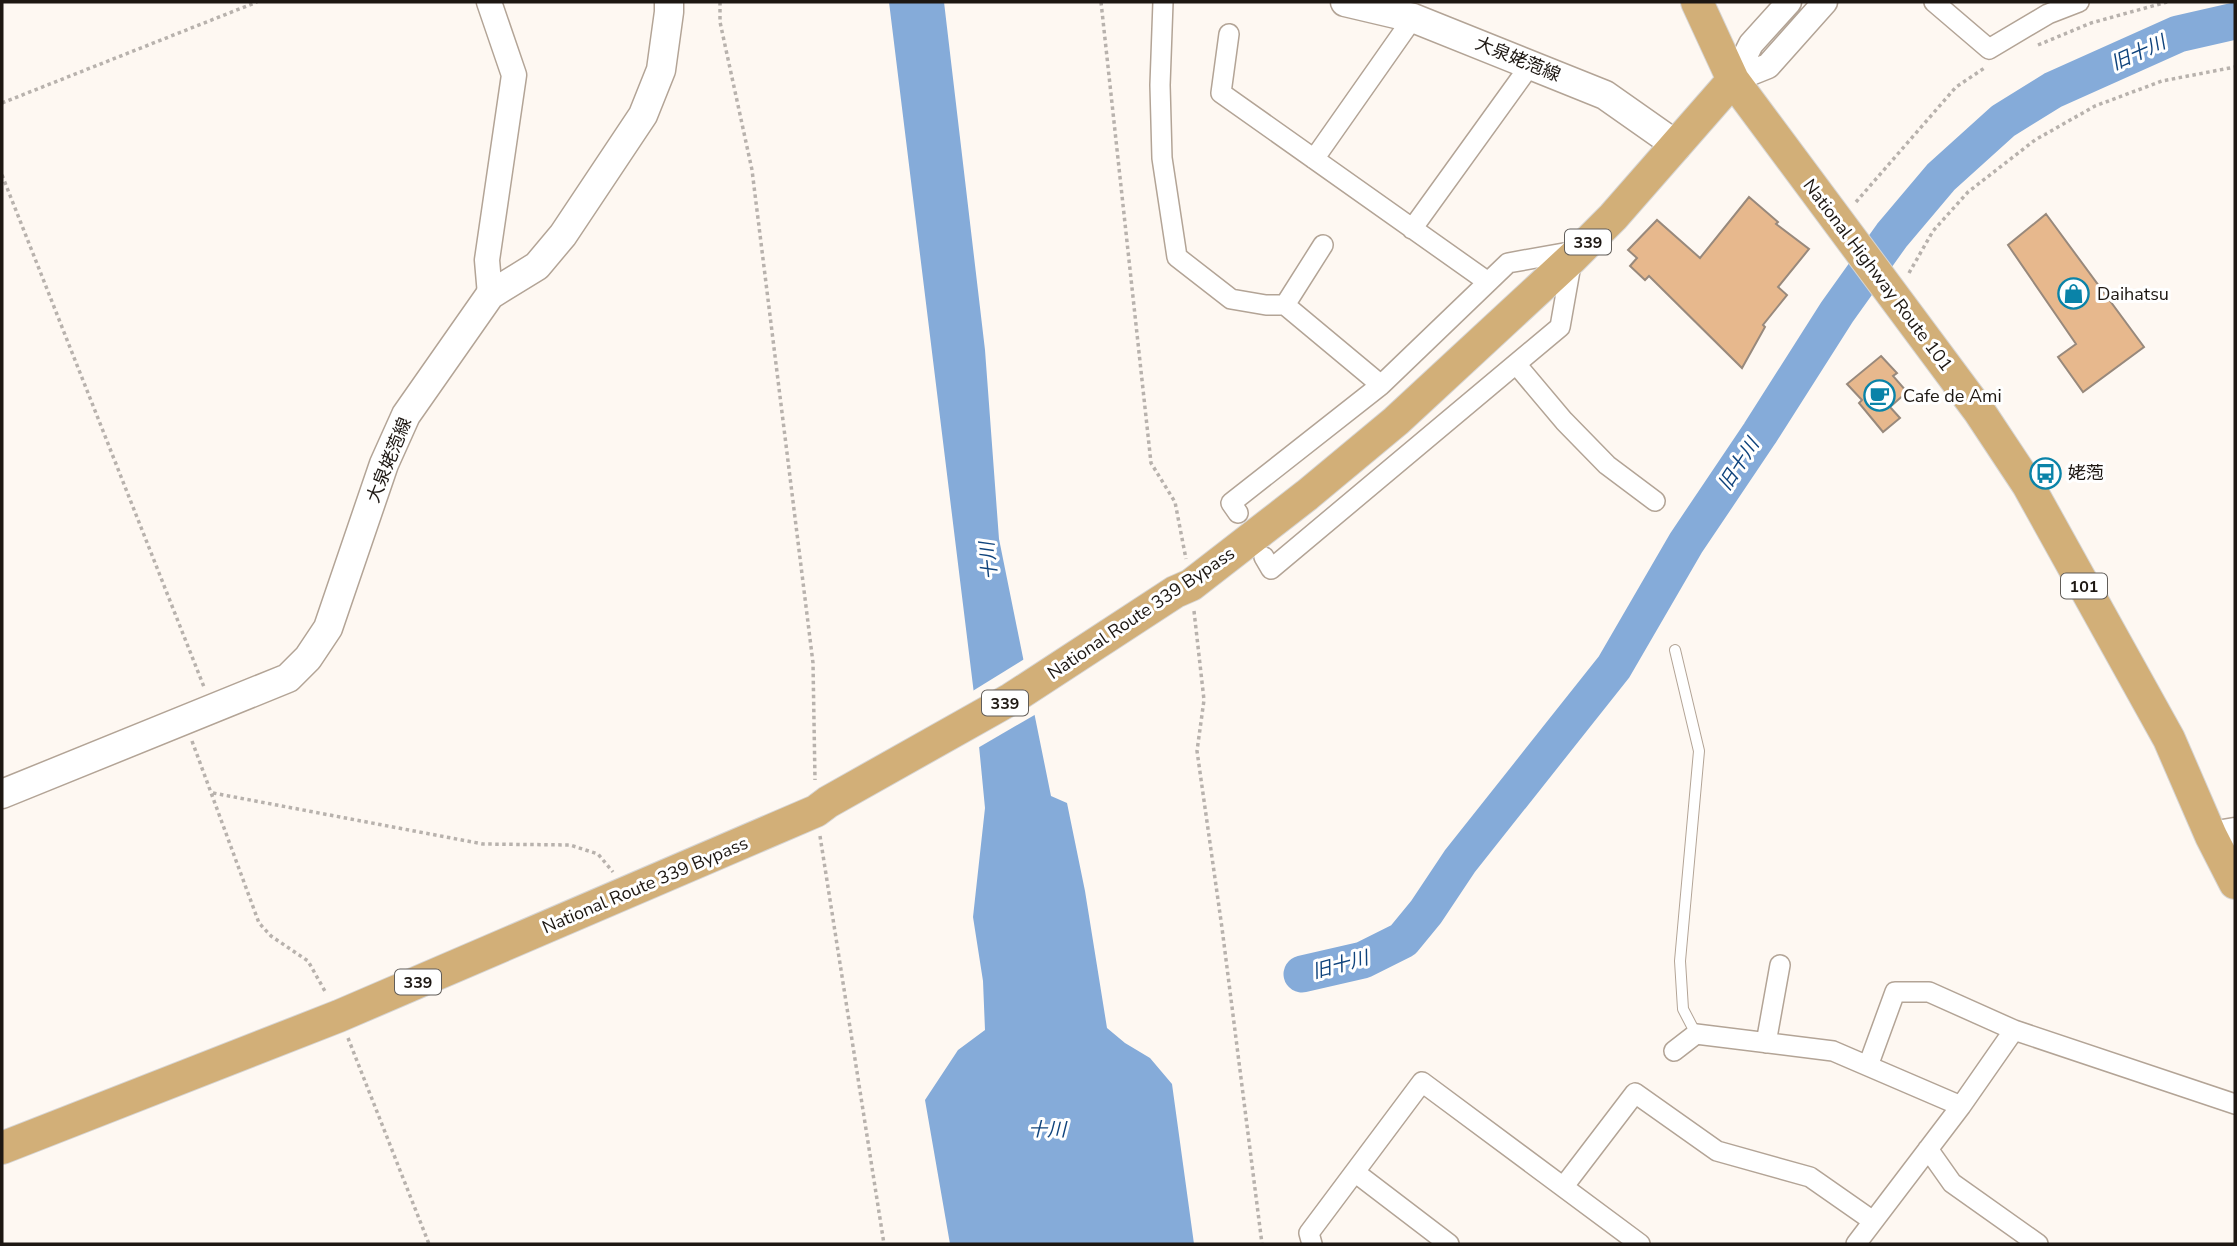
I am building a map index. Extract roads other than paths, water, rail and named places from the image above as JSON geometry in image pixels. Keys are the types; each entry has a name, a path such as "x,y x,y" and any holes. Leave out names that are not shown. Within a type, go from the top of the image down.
{"highway":[{"name":"National Highway Route 101","path":"1697,2 1733,80 1850,218 1904,292 2028,485 2223,834 2235,883"},
{"name":"National Route 339 Bypass","path":"2,1148 339,1016 629,892 822,806 1011,699 1183,589 1307,495 1396,421 1614,217 1733,80"}],"main road":[{"name":"大泉姥萢線","path":"2,794 288,678 308,658 328,628 384,464 406,415 490,295 537,266 563,235 643,115 661,69 669,2"},
{"name":"大泉姥萢線","path":"1345,2 1413,18 1605,95 1676,147"}],"street":[{"path":"489,2 514,75 487,260 490,295"},
{"path":"1163,2 1160,85 1162,158 1177,257 1231,299 1285,305 1381,385"},
{"path":"1733,80 1751,44 1789,2"},
{"path":"1733,80 1768,66 1825,2"},
{"path":"1934,2 1989,49 2048,14 2079,2"},
{"path":"1314,159 1413,18"},
{"path":"1229,34 1222,93 1488,282"},
{"path":"1412,229 1531,64"},
{"path":"1285,305 1323,245"},
{"path":"1238,513 1231,503 1381,385 1508,263 1576,254 1560,327 1272,569 1264,557"},
{"path":"1516,364 1564,421 1607,465 1655,501"},
{"path":"1766,1043 1780,965"},
{"path":"1868,1066 1895,992 1929,992 2014,1030 2235,1104"},
{"path":"1856,1244 1961,1106 2014,1030"},
{"path":"1674,1051 1696,1034 1833,1051 1961,1106"},
{"path":"1312,1244 1309,1233 1422,1082 1640,1244"},
{"path":"1563,1186 1635,1093 1717,1151 1810,1177 1873,1221"},
{"path":"1928,1149 1952,1183 2038,1244"},
{"path":"1356,1173 1449,1244"}],"lane":[{"path":"1675,650 1699,751 1680,961 1683,1009 1696,1034"}],"water":[{"name":"十川","path":"889,2 944,2 985,350 999,539 1051,796 1067,803 1085,891 1107,1028 1150,1058 1172,1084 1194,1244 950,1244 925,1100 958,1050 985,1030 983,981 973,917 985,808 974,694"}],"waterway":[{"name":"旧十川","path":"1302,974 1363,960 1403,940 1426,912 1460,861 1614,667 1686,543 1837,312 1892,235 1941,177 2003,121 2053,90 2178,34 2235,21"}],"place":[{"name":"Daihatsu","path":"2074,294"},
{"name":"Cafe de Ami","path":"1880,396"},
{"name":"姥萢","path":"2045,473"}]}
